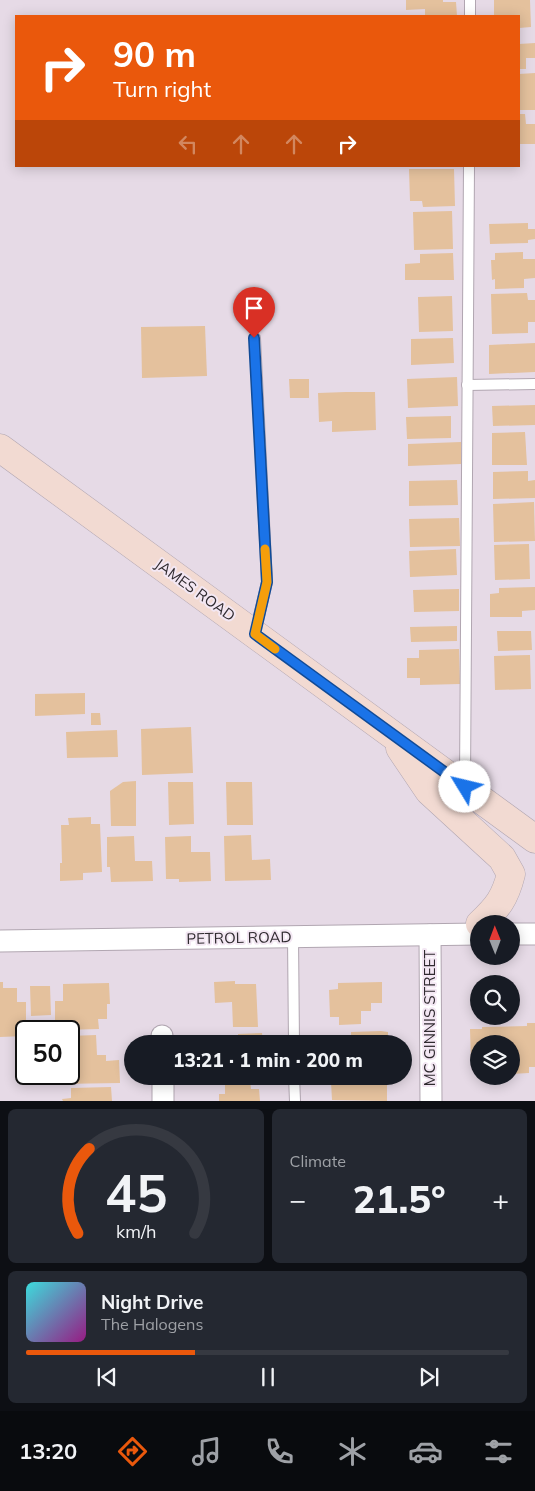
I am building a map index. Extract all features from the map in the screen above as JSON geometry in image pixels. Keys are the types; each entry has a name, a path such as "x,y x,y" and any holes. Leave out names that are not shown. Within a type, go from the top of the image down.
{"main road":[{"name":"JAMES ROAD","path":"0,448 535,839"},
{"path":"390,732 429,791 502,858 511,874 507,890 490,915"}],"street":[{"name":"PETROL ROAD","path":"0,941 430,935 470,930"},
{"path":"520,934 535,934"},
{"name":"MC GINNIS STREET","path":"430,935 431,1101"},
{"path":"163,1085 163,1101"}],"lane":[{"path":"470,0 470,15"},
{"path":"465,787 469,167"},
{"path":"254,338 267,582 255,634"},
{"path":"468,385 535,384"},
{"path":"293,937 294,1035"},
{"path":"294,1085 295,1101"}],"building":[{"path":"406,0 443,0 443,2 456,2 457,15 425,15 425,9 406,10"},
{"path":"494,0 530,0 531,27 520,28 520,15 494,15"},
{"path":"535,43 535,58 526,58 526,69 520,69 520,44"},
{"path":"535,73 535,110 520,110 520,74"},
{"path":"520,114 525,114 526,124 535,124 535,144 520,144"},
{"path":"409,169 454,169 455,206 423,207 422,201 410,201"},
{"path":"452,211 453,249 414,250 413,212"},
{"path":"528,223 528,229 535,229 535,239 528,240 528,243 490,244 489,224"},
{"path":"523,252 523,259 535,259 535,278 524,279 524,288 495,289 495,279 492,280 491,260 495,260 495,253"},
{"path":"453,253 454,280 405,280 405,264 420,263 420,254"},
{"path":"527,293 528,300 535,300 535,322 528,322 528,333 492,334 491,294"},
{"path":"452,296 453,331 419,332 418,297"},
{"path":"205,326 207,376 142,378 141,327"},
{"path":"453,338 454,363 411,365 411,339"},
{"path":"535,343 535,372 489,374 489,345"},
{"path":"457,377 458,406 408,408 407,379"},
{"path":"289,379 309,379 309,398 290,398"},
{"path":"375,392 376,430 332,432 332,421 319,422 318,393"},
{"path":"535,405 535,425 493,426 492,406"},
{"path":"451,416 451,438 407,439 406,417"},
{"path":"525,432 527,465 492,465 492,433"},
{"path":"461,442 461,464 408,466 408,444"},
{"path":"528,471 528,481 535,480 535,498 493,499 493,472"},
{"path":"457,480 458,505 409,506 409,481"},
{"path":"534,502 535,541 494,542 493,504"},
{"path":"459,518 460,546 410,547 409,519"},
{"path":"529,544 530,579 495,580 494,545"},
{"path":"456,549 457,575 410,577 409,551"},
{"path":"535,587 535,610 522,611 522,617 490,617 490,594 499,593 499,588"},
{"path":"459,589 459,611 414,612 413,590"},
{"path":"457,626 457,641 411,642 410,627"},
{"path":"497,631 531,631 532,650 498,651"},
{"path":"459,649 460,684 420,685 420,678 407,678 407,658 419,658 419,650"},
{"path":"530,655 531,689 495,690 494,656"},
{"path":"85,693 85,714 35,716 35,694"},
{"path":"91,713 100,713 101,725 91,725"},
{"path":"191,727 193,773 142,775 141,729"},
{"path":"117,730 118,757 67,758 66,732"},
{"path":"136,781 136,826 111,826 110,791 123,782"},
{"path":"168,782 193,782 194,824 169,825"},
{"path":"226,782 252,782 253,825 227,825"},
{"path":"91,817 91,824 100,824 102,872 83,873 83,880 60,881 60,863 62,863 61,825 69,825 68,818"},
{"path":"251,835 252,860 270,859 271,880 225,881 224,836"},
{"path":"134,836 135,861 152,861 153,881 111,882 110,867 107,867 107,837"},
{"path":"191,836 191,852 210,852 211,881 179,882 179,879 166,879 165,837"},
{"path":"235,981 235,984 256,984 258,1027 233,1027 232,1002 215,1003 214,982"},
{"path":"0,982 3,982 3,988 17,988 17,1002 26,1002 26,1020 15,1020 15,1036 0,1037"},
{"path":"382,982 382,1003 371,1003 371,1011 361,1011 361,1024 339,1025 339,1017 330,1017 329,990 338,989 338,983"},
{"path":"109,983 110,1004 107,1004 107,1019 98,1019 99,1029 80,1030 80,1020 55,1020 55,1001 63,1001 63,984"},
{"path":"30,986 50,986 51,1015 31,1016"},
{"path":"527,1023 535,1023 535,1067 529,1067 529,1073 520,1074 520,1035 470,1035 470,1029 482,1029 482,1027 527,1026"},
{"path":"381,1031 388,1032 388,1035 351,1035 351,1032"},
{"path":"262,1033 262,1035 238,1035"},
{"path":"96,1035 97,1055 106,1055 106,1061 119,1060 120,1083 80,1084 80,1036"},
{"path":"225,1085 251,1085 251,1089 259,1089 260,1101 219,1101 219,1094 225,1094"},
{"path":"331,1085 387,1085 387,1101 332,1100"},
{"path":"111,1087 112,1101 63,1101 62,1099 71,1098 71,1088"}],"slow traffic":[{"path":"265,549 267,582 255,634 275,649"}],"route":[{"path":"254,338 267,582 255,634 465,787"}]}
